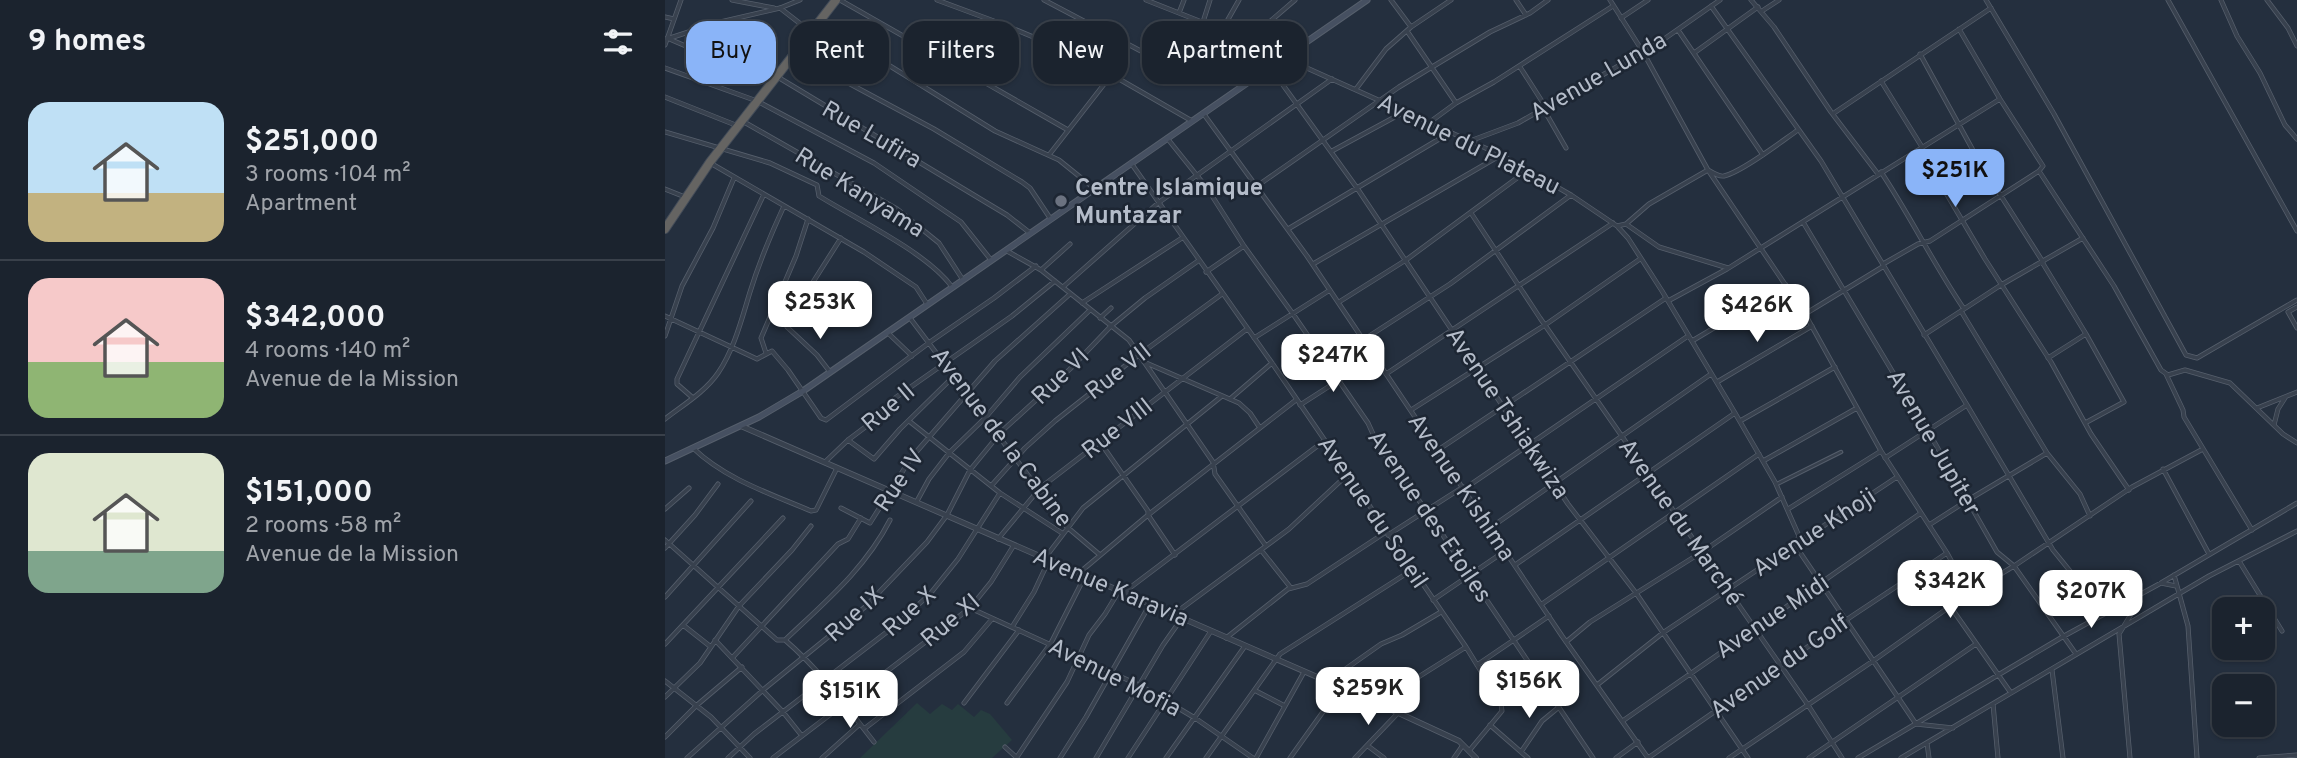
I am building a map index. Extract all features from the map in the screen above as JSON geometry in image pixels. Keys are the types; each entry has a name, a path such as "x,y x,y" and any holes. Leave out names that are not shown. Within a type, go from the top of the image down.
{"highway":[{"path":"819,21 838,0"},
{"path":"776,76 790,59"},
{"path":"666,225 770,84"}],"main road":[{"path":"1307,41 1367,0"},
{"path":"665,461 803,391 1245,84"}],"street":[{"path":"665,45 681,0"},
{"path":"732,0 778,8 796,21"},
{"path":"666,39 800,0"},
{"path":"838,0 903,37"},
{"path":"937,0 994,21"},
{"path":"1044,0 1156,59 1197,20"},
{"name":"Avenue du Plateau","path":"1146,0 1200,21"},
{"path":"1179,13 1184,0"},
{"path":"1203,21 1210,0"},
{"path":"1227,21 1239,0"},
{"path":"1270,21 1295,0"},
{"path":"1391,0 1411,27"},
{"path":"1356,89 1386,50 1411,27 1451,0"},
{"path":"1516,0 1526,15"},
{"path":"1257,186 1430,67 1526,15 1548,0"},
{"path":"1610,0 1643,52 1709,170 1805,314 1885,458 1969,593"},
{"path":"1621,18 1648,0"},
{"name":"Avenue Lunda","path":"1470,141 1518,123 1643,52 1720,0"},
{"path":"1751,0 1901,201 2047,453 2080,494 2090,516"},
{"path":"1694,53 1725,30 1779,0"},
{"path":"1986,0 2054,114 2186,355 2197,358 2297,300"},
{"path":"2168,0 2297,231"},
{"path":"2221,0 2285,125 2297,139"},
{"path":"2267,0 2297,46"},
{"path":"1430,122 1456,103 1613,6"},
{"path":"1711,6 1842,196 2049,543 2104,613"},
{"path":"1834,113 1991,8"},
{"path":"665,17 674,19"},
{"path":"1805,314 2002,195 2039,171 2043,164 2000,99 1959,29"},
{"path":"1678,30 1763,155"},
{"path":"1407,32 1456,103"},
{"name":"Rue Lufira","path":"666,39 686,46"},
{"path":"1920,54 1980,163 2086,334 2124,403 2085,423"},
{"path":"889,65 995,131 1049,155 1095,189"},
{"path":"1519,66 1566,148"},
{"path":"665,68 757,102 874,163 961,222 991,260"},
{"name":"Avenue du Plateau","path":"1307,68 1501,155 1615,224 1667,299 1777,484 1799,536 1795,545 1916,723"},
{"name":"Rue Lufira","path":"776,76 1007,215 1030,233"},
{"path":"1063,287 1158,204 1234,152 1332,79"},
{"path":"1881,81 2001,285 2129,490"},
{"path":"1128,83 1192,121"},
{"path":"850,84 1022,182 1030,188 1051,218"},
{"path":"985,84 1068,130"},
{"path":"1049,155 1104,84"},
{"name":"Avenue Tshiakwiza","path":"1282,84 1357,188 1555,484 1636,593 1748,758"},
{"name":"Rue Kanyama","path":"665,97 740,124 897,209 939,243 963,280"},
{"path":"1438,450 1667,299 1728,268 2000,99"},
{"path":"1331,151 1404,112"},
{"name":"Avenue Kishima","path":"1203,113 1313,264 1566,642 1648,758"},
{"path":"1709,170 1722,176 1763,155 1798,130"},
{"path":"665,132 770,163 817,185 819,196 916,256 941,274 952,287"},
{"path":"1288,229 1451,132"},
{"name":"Avenue des Etoiles","path":"1167,138 1198,176 1368,423 1378,445 1426,510 1593,758"},
{"path":"1313,264 1501,155"},
{"path":"710,163 841,238 916,287 927,304"},
{"name":"Avenue du Soleil","path":"1131,163 1272,363 1466,647 1503,708 1469,751"},
{"path":"1339,302 1406,260 1528,170"},
{"path":"1626,224 1650,204 1709,170"},
{"path":"2039,171 2114,286 2154,358 2166,374 2184,416 2252,530"},
{"path":"665,336 682,286 713,228 734,178"},
{"path":"665,189 685,197"},
{"path":"693,398 676,382 764,194"},
{"path":"1363,340 1496,250 1571,195"},
{"path":"665,419 693,398 717,374 731,346 784,206"},
{"name":"Avenue du Marché","path":"1471,213 1842,758"},
{"path":"766,353 761,338 796,256 808,219"},
{"name":"Avenue Jupiter","path":"1803,222 1997,552 2014,566 2075,654"},
{"path":"1386,374 1615,224 1626,224 1659,247 1728,268"},
{"path":"801,301 841,238"},
{"path":"1082,303 1182,238"},
{"path":"1924,335 2001,285 2083,238"},
{"path":"1041,270 1070,244"},
{"path":"1206,272 1244,246"},
{"path":"1005,250 1036,266 1129,340 1188,425 1214,465 1215,474 1291,588"},
{"path":"1411,411 1545,325 1640,259"},
{"name":"Rue VI","path":"947,515 970,470 1000,434 1070,369 1111,326 1198,261"},
{"path":"665,316 757,359 772,351 821,418 829,419 1036,266"},
{"name":"Rue II","path":"825,462 895,398 1012,316 1055,281"},
{"path":"1692,341 1787,285"},
{"path":"1254,338 1330,290"},
{"name":"Rue IV","path":"733,657 838,544 847,541 861,518 870,523 906,465 1000,356 1070,294"},
{"name":"Rue VII","path":"992,486 1017,457 1055,421 1140,354 1222,295"},
{"path":"2297,307 2288,312 2297,328"},
{"path":"1100,318 1111,308"},
{"path":"917,502 929,479 949,453 986,417 1020,377 1090,310"},
{"name":"Avenue de la Cabine","path":"909,316 1000,434 1067,527 1100,555"},
{"path":"786,323 830,372"},
{"path":"1716,382 1812,327"},
{"name":"Rue VIII","path":"998,539 1040,488 1247,329"},
{"path":"887,332 912,356"},
{"path":"2048,358 2086,334"},
{"path":"1226,638 1291,588 1307,584 1464,488 1689,336"},
{"path":"1300,405 1375,357"},
{"path":"1145,362 1230,399 1245,408 1260,428"},
{"path":"1230,399 1272,363"},
{"path":"1740,421 1835,368"},
{"path":"2166,374 2185,370 2230,383 2283,434 2297,443"},
{"path":"1490,528 1711,374"},
{"path":"848,440 874,460 955,375"},
{"path":"2255,408 2262,408 2297,392"},
{"path":"1012,627 1034,592 1047,559 1062,534 1083,508 1222,396"},
{"path":"2274,425 2278,409 2286,396"},
{"path":"1078,573 1296,400"},
{"path":"1885,458 1967,405"},
{"path":"1763,461 1857,408"},
{"path":"1515,566 1735,413"},
{"path":"909,421 1000,493 1062,534"},
{"name":"Avenue Karavia","path":"740,425 1377,703 1463,744 1476,758"},
{"path":"1005,747 1017,758 1067,682 1089,635 1121,592 1175,555 1324,441"},
{"path":"1100,442 1175,555"},
{"path":"693,449 742,482 811,511 816,510 837,467"},
{"path":"1729,758 1873,661 1949,605 2163,469 2203,449"},
{"path":"1788,509 1881,451"},
{"path":"1777,484 1841,452"},
{"path":"1929,526 2047,453"},
{"path":"1542,604 1759,454"},
{"path":"2163,469 2209,554"},
{"path":"1174,614 1294,525 1347,475"},
{"name":"Avenue Khoji","path":"1596,685 1662,633 1897,477"},
{"path":"665,548 667,542 695,515 718,484"},
{"path":"665,509 689,488"},
{"path":"978,529 1000,493"},
{"path":"1566,642 1590,622 1702,552 1782,497"},
{"path":"665,597 751,501"},
{"path":"1858,758 1997,674 2161,583 2297,503"},
{"path":"841,508 861,518"},
{"name":"Avenue Midi","path":"1623,720 1921,513"},
{"name":"Rue IX","path":"687,758 763,690 865,607 927,542 947,515"},
{"path":"665,644 783,518"},
{"path":"785,640 848,582 877,545 890,520"},
{"path":"665,697 700,663 739,606 811,526"},
{"name":"Rue X","path":"728,758 887,632 930,594 949,572 978,529"},
{"path":"1901,758 2179,593 2297,531"},
{"path":"667,542 777,640 785,640 804,657 825,679 874,742"},
{"name":"Rue XI","path":"773,758 970,608 1014,545"},
{"path":"1433,600 1505,551"},
{"name":"Avenue du Golf","path":"1648,758 1947,554"},
{"path":"2239,561 2282,631"},
{"path":"1206,758 1280,654 1412,570"},
{"path":"2174,575 2188,626 2197,758"},
{"path":"1007,703 1051,643 1085,576"},
{"path":"2161,583 2176,586"},
{"path":"2130,758 2120,629 2134,606 2131,599"},
{"path":"1060,758 1087,717 1150,604"},
{"path":"1949,605 2011,694"},
{"name":"Avenue Mofia","path":"970,608 1141,686 1195,718 1246,756 1254,758"},
{"path":"1327,682 1381,644 1441,612"},
{"path":"2131,614 2143,616"},
{"path":"1477,664 1549,616"},
{"path":"1096,758 1182,618"},
{"path":"864,729 964,652 992,620"},
{"path":"683,625 711,648"},
{"path":"964,703 1019,631"},
{"path":"1128,758 1212,631"},
{"path":"715,640 802,736"},
{"path":"1809,758 1976,644"},
{"path":"1166,758 1245,646"},
{"path":"1377,703 1466,647"},
{"path":"665,737 697,705 742,667"},
{"path":"2052,670 2063,758"},
{"path":"1254,758 1304,672"},
{"path":"665,681 697,705 750,758"},
{"path":"1290,758 1327,710 1340,688"},
{"path":"1256,691 1285,706"},
{"path":"1993,703 1998,758"},
{"path":"1521,752 1542,722 1559,708"},
{"path":"1355,758 1398,713"},
{"path":"1916,723 1953,727"},
{"path":"822,758 860,724"},
{"path":"1490,725 1528,758"},
{"path":"1616,758 1637,742"},
{"path":"1927,743 1929,758"},
{"path":"1454,758 1463,744"},
{"path":"1368,746 1384,758"},
{"path":"831,752 837,758"},
{"path":"2261,758 2297,755"}],"green space":[{"path":"917,703 930,714 942,704 952,710 958,704 974,717 981,710 990,714 1012,740 992,758 860,758"}],"place":[{"name":"Centre Islamique Muntazar","path":"1061,201"}]}
